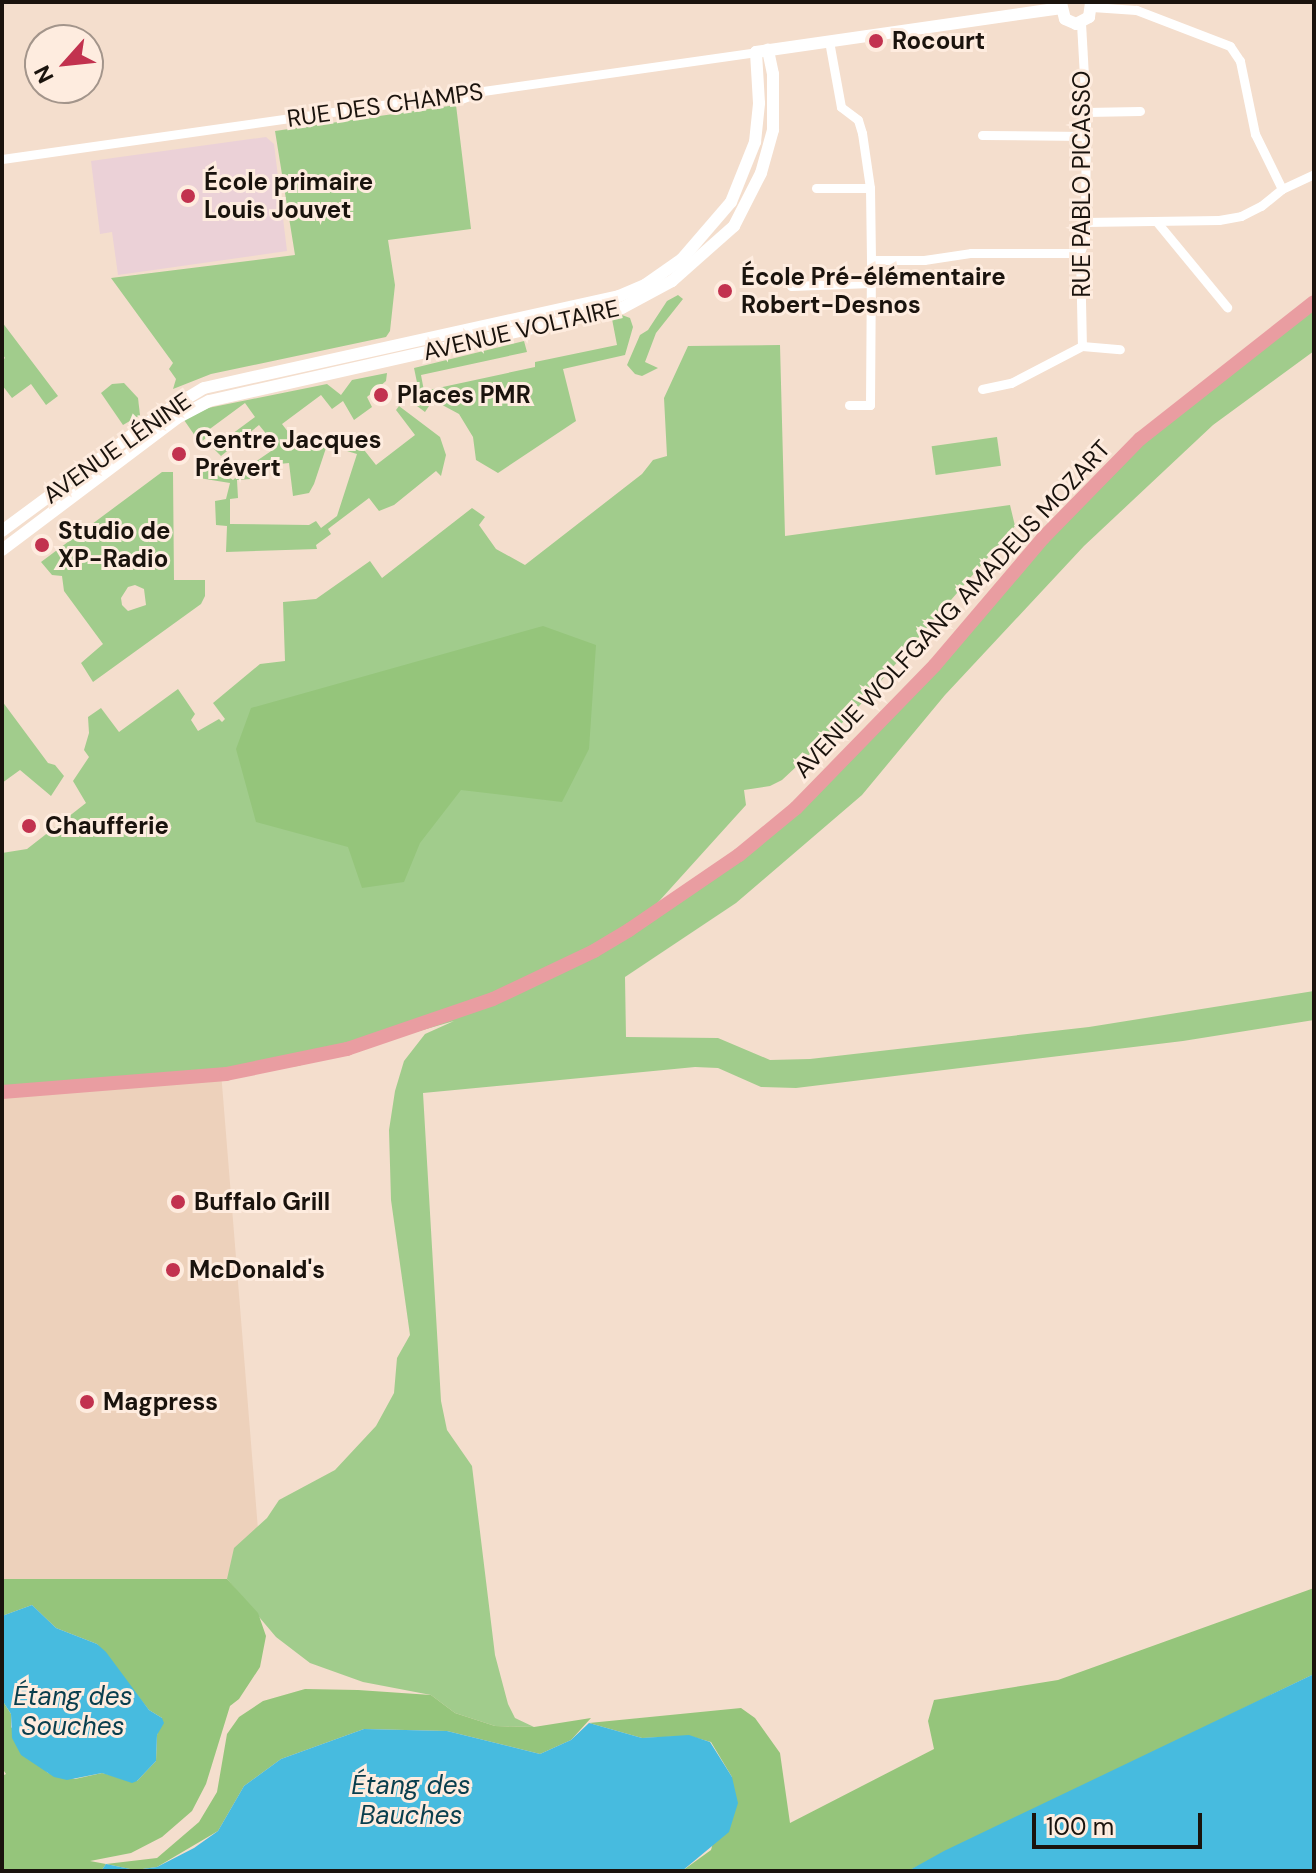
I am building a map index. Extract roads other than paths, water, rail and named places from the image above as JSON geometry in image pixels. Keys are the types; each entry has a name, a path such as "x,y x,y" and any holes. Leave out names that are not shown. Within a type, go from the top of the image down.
{"main road":[{"name":"AVENUE WOLFGANG AMADEUS MOZART","path":"2,1092 163,1081 299,1061 424,1025 493,999 594,951 677,899 739,855 839,768 935,665 1043,538 1140,439 1314,302"},
{"name":"AVENUE WOLFGANG AMADEUS MOZART","path":"2,1085 163,1081"}],"street":[{"path":"762,51 1062,10 1081,23 1089,17 1091,5 1136,10 1230,46 1240,61 1255,134 1282,189"},
{"name":"RUE PABLO PICASSO","path":"1081,23 1086,112 1085,222 1080,253 1082,346"},
{"path":"829,41 841,107 858,120 862,133 870,188 870,405 849,405"},
{"name":"RUE DES CHAMPS","path":"2,159 437,97 461,99 483,91 762,51"},
{"name":"AVENUE VOLTAIRE","path":"288,375 622,308 672,281 734,226 761,173 773,130 773,74 762,51"},
{"path":"1086,112 1140,111"},
{"path":"982,135 1086,136"},
{"path":"1085,222 1241,216 1261,206 1282,189 1314,174"},
{"path":"816,188 870,188"},
{"path":"1156,221 1227,307"},
{"path":"871,260 924,260 971,253 1080,253"},
{"path":"791,286 870,283"},
{"path":"982,389 1011,383 1082,346 1120,349"},
{"name":"AVENUE LÉNINE","path":"2,531 172,405 204,388 288,375"},
{"name":"AVENUE LÉNINE","path":"2,550 177,418 209,401 288,375"}],"water":[{"name":"Étang des Souches","path":"32,1605 56,1628 97,1644 149,1710 162,1718 164,1723 157,1735 156,1761 137,1781 132,1783 102,1773 67,1780 54,1777 21,1755 12,1738 11,1714 2,1700 2,1616"},
{"path":"1314,1674 1314,1871 908,1871 944,1851"},
{"name":"Étang des Bauches","path":"589,1723 642,1738 689,1735 710,1742 732,1777 738,1803 729,1832 682,1871 101,1871 106,1864 135,1870 157,1867 194,1848 218,1831 244,1786 281,1759 364,1729 447,1731 540,1754 571,1740"}],"place":[{"name":"Rocourt","path":"876,41"},
{"name":"École primaire Louis Jouvet","path":"188,196"},
{"name":"École Pré-élémentaire Robert-Desnos","path":"725,291"},
{"name":"Places PMR","path":"381,395"},
{"name":"Centre Jacques Prévert","path":"179,454"},
{"name":"Studio de XP-Radio","path":"42,545"},
{"name":"Chaufferie","path":"29,826"},
{"name":"Buffalo Grill","path":"178,1202"},
{"name":"McDonald's","path":"173,1270"},
{"name":"Magpress","path":"87,1402"}]}
